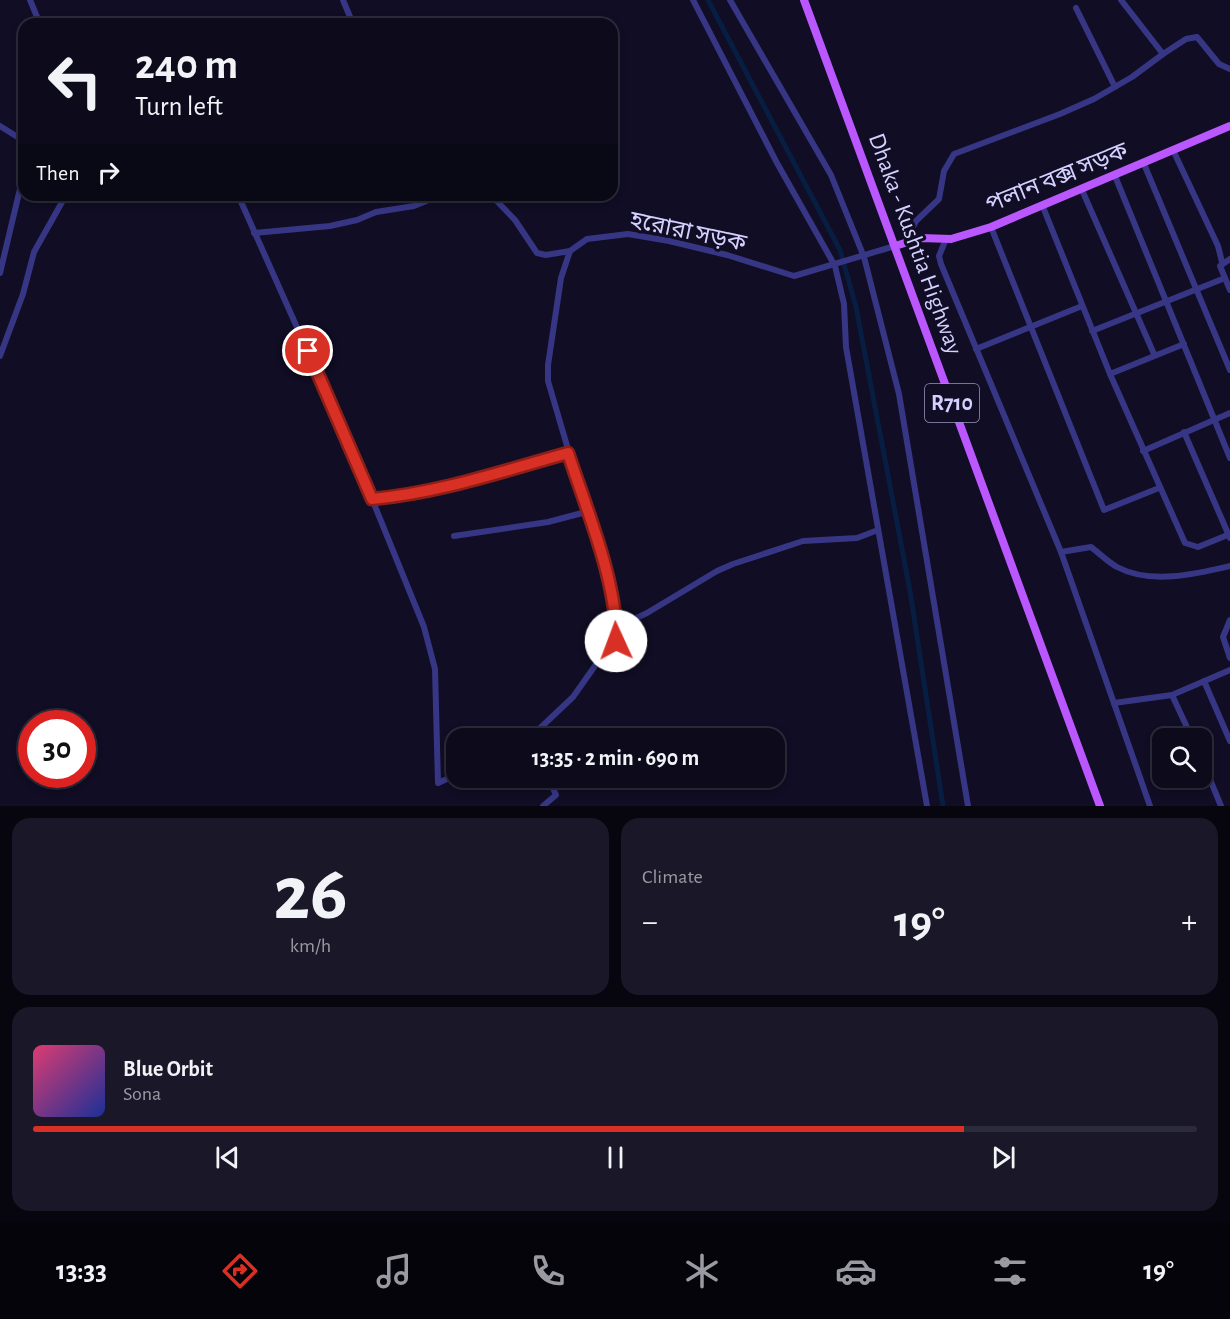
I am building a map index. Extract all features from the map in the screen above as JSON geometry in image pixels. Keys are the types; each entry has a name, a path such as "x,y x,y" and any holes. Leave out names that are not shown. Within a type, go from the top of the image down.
{"main road":[{"name":"Dhaka - Kushtia Highway","path":"804,0 1097,805"},
{"name":"পলান বক্স সড়ক","path":"895,246 921,238 946,239 991,227 1043,207 1230,126"}],"street":[{"path":"30,0 38,18"},
{"path":"343,0 350,18"},
{"path":"693,0 791,190 835,265 844,304 846,346 927,806"},
{"path":"730,0 831,175 864,257 899,394 968,806"},
{"path":"1121,0 1163,54"},
{"path":"1076,8 1115,87"},
{"path":"905,242 916,221 939,199 944,171 954,154 1060,114 1115,87 1186,39 1197,37 1219,64 1230,69"},
{"path":"0,126 18,137"},
{"path":"1173,150 1222,262 1220,266 1230,290"},
{"path":"1144,164 1230,370"},
{"path":"1115,176 1230,458"},
{"path":"1082,190 1155,354"},
{"path":"0,273 18,197"},
{"path":"0,356 23,294 34,252 63,201"},
{"path":"241,201 294,317 372,499 431,651 435,669 438,783 446,779"},
{"path":"254,233 330,226 357,220 376,212 414,206 426,201"},
{"path":"497,201 515,220 537,253 546,255 570,251 561,278 548,365 552,398 602,561 616,623 613,648 597,663 573,698 542,728"},
{"path":"1043,207 1092,331 1159,488 1187,545 1198,547 1230,536 1184,432"},
{"path":"991,227 1104,510 1108,511 1159,488"},
{"name":"হরোরা সড়ক","path":"570,251 587,239 628,234 727,255 794,276 895,246"},
{"path":"946,239 939,260 1061,552 1150,806"},
{"path":"1222,262 1230,259"},
{"path":"1092,331 1225,278"},
{"path":"976,349 1082,306"},
{"path":"1110,374 1184,344"},
{"path":"1143,451 1230,413"},
{"path":"372,499 405,496 426,489 466,482 568,453"},
{"path":"454,536 548,522 586,512"},
{"path":"616,623 638,617 733,564 803,540 857,538 878,530"},
{"path":"1061,552 1091,547 1118,568 1148,576 1192,575 1230,566"},
{"path":"1230,620 1223,637 1230,658"},
{"path":"1114,704 1172,695 1230,670"},
{"path":"1204,681 1230,741"},
{"path":"1172,695 1187,728"},
{"path":"1212,784 1221,806"},
{"path":"543,806 556,795 553,788"}],"waterway":[{"path":"708,0 840,250 856,307 910,591 943,806"}],"route":[{"path":"308,351 372,499 405,496 426,489 466,482 568,453 610,592 616,617 616,641"}]}
